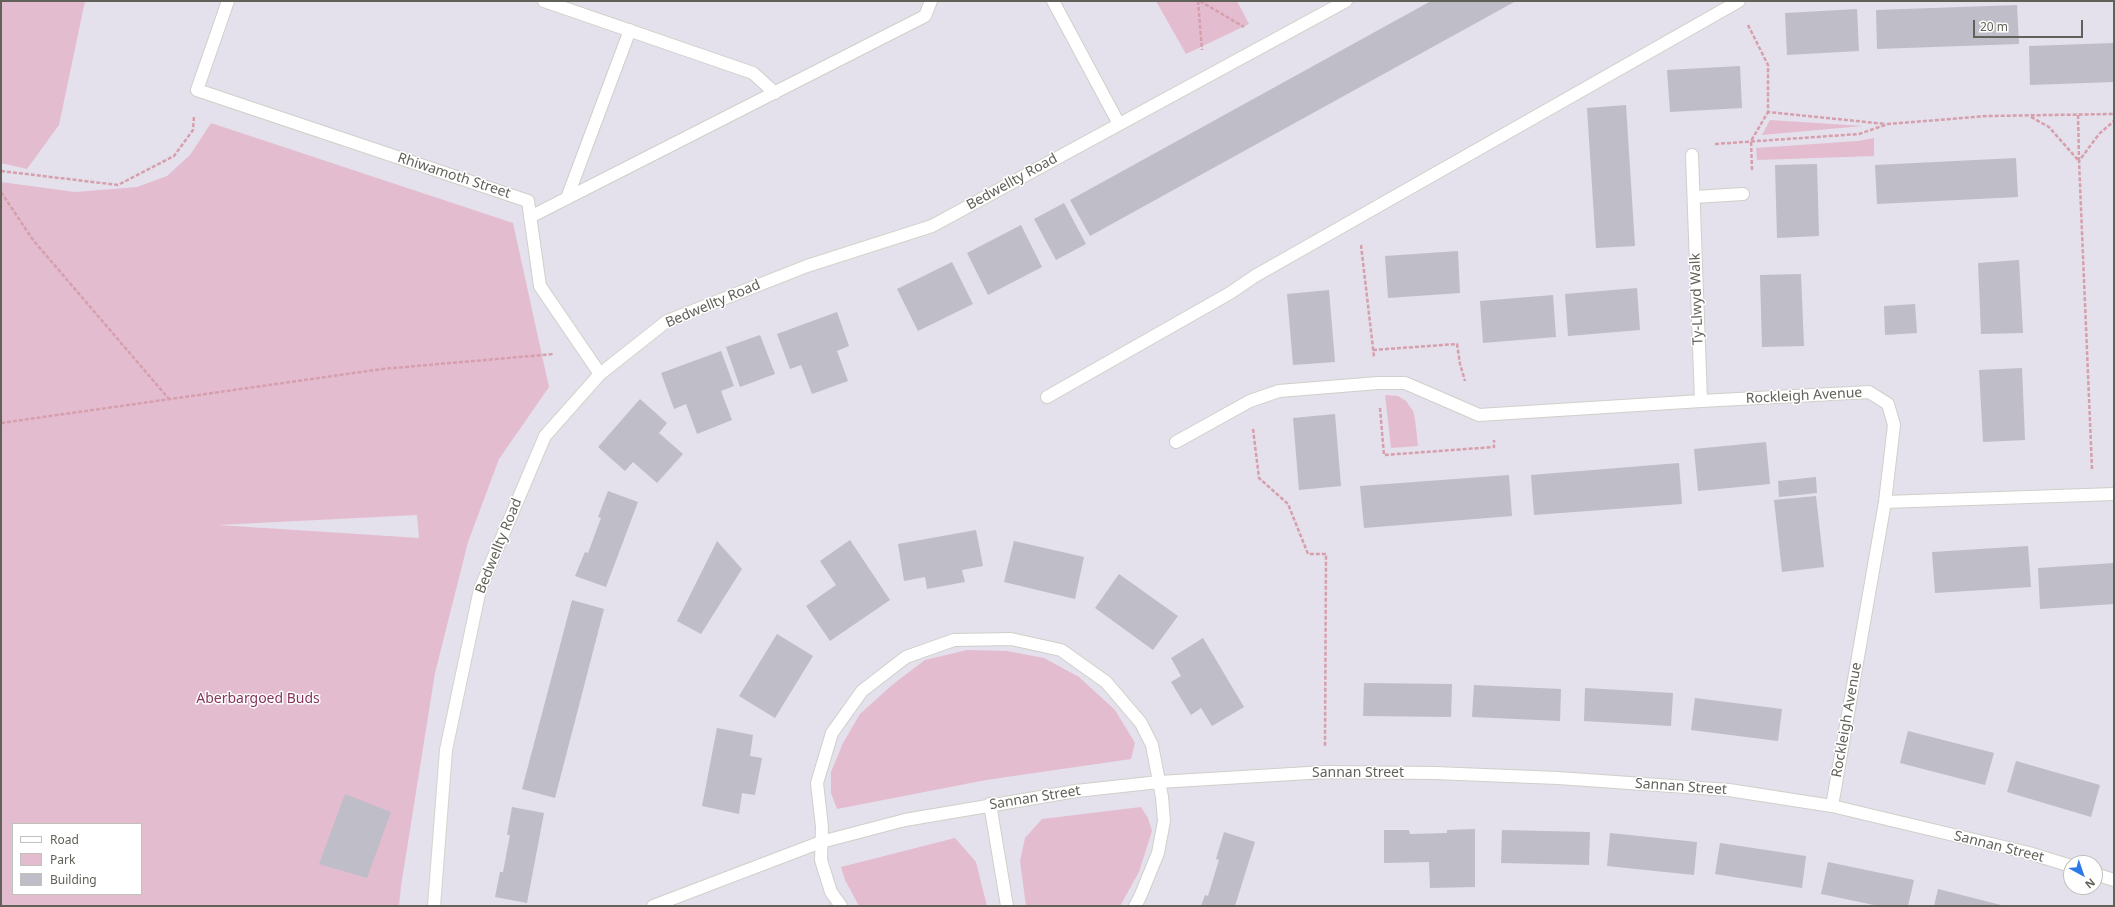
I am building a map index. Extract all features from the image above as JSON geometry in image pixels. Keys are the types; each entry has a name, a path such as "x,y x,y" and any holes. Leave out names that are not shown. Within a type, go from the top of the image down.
{"street":[{"path":"197,90 228,1"},
{"path":"544,1 753,73 774,93"},
{"path":"530,217 925,16 931,1"},
{"path":"1053,1 1119,124"},
{"name":"Bedwellty Road","path":"434,906 446,750 480,589 545,436 600,374 667,321 807,266 932,226 1346,1"},
{"path":"1047,397 1230,293 1255,276 1358,219 1732,2"},
{"path":"567,198 630,30"},
{"name":"Rhiwamoth Street","path":"197,90 528,201 540,286 600,374"},
{"name":"Ty-Llwyd Walk","path":"1692,155 1701,400"},
{"path":"1694,197 1743,194"},
{"name":"Rockleigh Avenue","path":"1176,442 1250,401 1279,391 1378,383 1405,383 1479,415 1701,400 1869,392 1888,404 1894,425 1885,502 1832,806"},
{"path":"1885,502 2114,494"},
{"path":"841,906 832,892 821,860 822,827 817,783 832,734 862,691 906,657 954,640 1011,639 1061,650 1106,682 1141,723 1152,744 1164,821 1158,854 1135,906"},
{"name":"Sannan Street","path":"653,906 821,842 905,820 990,804 1076,791 1159,782 1325,772 1435,773 1558,778 1729,790 1832,806 2029,853 2063,864"},
{"path":"990,804 1008,906"},
{"path":"2103,877 2114,880"}],"path":[{"path":"1199,1 1269,42"},
{"path":"1199,1 1204,78"},
{"path":"1732,2 1742,10 1768,64 1768,112 1752,141 1752,179 1743,194"},
{"path":"1,171 118,185 174,156 193,130 197,90"},
{"path":"1768,112 1888,124 1987,116 2114,114"},
{"path":"2078,114 2093,495"},
{"path":"2031,116 2049,127 2079,161"},
{"path":"2079,161 2099,134 2114,121"},
{"path":"1692,155 1691,145 1858,134 1888,124"},
{"path":"1,192 33,240 169,399"},
{"path":"1373,350 1457,344 1460,364 1468,384"},
{"path":"1,423 382,368 553,353 560,356"},
{"path":"1250,401 1259,478 1288,504 1308,554 1326,554 1325,772"}],"green space":[{"path":"1,1 85,1 59,125 27,169 1,163"},
{"path":"1156,1 1237,1 1249,24 1186,54"},
{"path":"1770,120 1863,126 1762,135"},
{"name":"Aberbargoed Buds","path":"211,123 513,223 549,387 499,459 468,542 435,673 399,906 1,906 1,182 75,192 137,187 167,176 190,155","holes":["417,515 419,538 218,525"]},
{"path":"1874,138 1874,156 1757,160 1756,148 1858,141"},
{"path":"1385,395 1398,396 1406,401 1413,411 1418,446 1391,448"},
{"path":"967,650 1007,651 1044,658 1079,677 1115,710 1135,743 1131,759 986,780 837,809 831,793 831,772 843,743 860,714 892,685 925,660"},
{"path":"1141,807 1148,818 1152,831 1139,872 1120,906 1026,906 1020,861 1025,838 1042,819"},
{"path":"955,838 976,862 987,906 859,906 845,880 841,867"}],"building":[{"path":"1431,1 1516,1 1090,236 1070,200"},
{"path":"2017,5 2019,44 1877,49 1876,10"},
{"path":"1857,9 1859,51 1787,55 1785,13"},
{"path":"2114,43 2114,82 2030,85 2029,46"},
{"path":"1740,66 1742,108 1670,112 1667,70"},
{"path":"1626,105 1635,246 1596,248 1587,108"},
{"path":"2016,158 2018,197 1877,204 1875,165"},
{"path":"1817,164 1819,236 1777,238 1775,165"},
{"path":"1064,203 1086,244 1056,260 1034,219"},
{"path":"1021,225 1042,267 988,295 967,253"},
{"path":"1458,251 1460,293 1388,298 1385,256"},
{"path":"2019,260 2023,333 1981,334 1978,263"},
{"path":"952,262 973,304 918,331 897,289"},
{"path":"1801,274 1804,346 1762,347 1760,275"},
{"path":"1637,288 1640,330 1568,336 1565,294"},
{"path":"1329,290 1335,362 1293,365 1287,294"},
{"path":"1553,295 1556,337 1483,343 1480,301"},
{"path":"1915,304 1917,333 1885,335 1884,306"},
{"path":"837,312 849,346 837,351 848,381 812,394 801,365 790,369 777,334"},
{"path":"760,335 775,374 740,387 726,347"},
{"path":"721,351 734,386 721,391 732,420 697,434 686,404 674,409 661,373"},
{"path":"2022,368 2025,440 1983,442 1979,370"},
{"path":"640,399 667,423 659,433 683,454 657,483 633,462 625,471 598,447"},
{"path":"1335,414 1341,486 1299,490 1293,418"},
{"path":"1766,442 1770,484 1698,491 1694,449"},
{"path":"1679,463 1682,504 1534,515 1531,475"},
{"path":"1509,475 1512,516 1364,528 1360,486"},
{"path":"1816,477 1817,493 1779,497 1778,481"},
{"path":"608,491 638,502 606,587 575,576 585,552 588,553 601,518 598,517"},
{"path":"1816,496 1824,567 1782,572 1774,500"},
{"path":"976,530 983,566 962,570 965,582 927,589 925,577 904,581 898,544"},
{"path":"850,540 890,600 830,641 806,606 836,585 820,561"},
{"path":"717,541 742,569 701,634 677,621"},
{"path":"1014,541 1084,557 1075,599 1004,582"},
{"path":"2028,546 2031,587 1935,593 1932,552"},
{"path":"2114,563 2114,604 2040,609 2038,568"},
{"path":"1119,574 1178,616 1153,650 1095,608"},
{"path":"572,600 604,609 555,798 522,789"},
{"path":"777,634 813,656 775,718 739,696"},
{"path":"1203,638 1244,707 1212,726 1201,708 1191,715 1171,682 1181,676 1171,658"},
{"path":"1364,683 1452,684 1451,717 1363,716"},
{"path":"1474,685 1561,689 1560,721 1472,717"},
{"path":"1585,688 1673,693 1671,726 1584,721"},
{"path":"1695,698 1782,709 1778,741 1691,730"},
{"path":"717,728 753,735 750,756 762,758 755,795 742,793 739,814 702,806"},
{"path":"1908,731 1994,753 1985,785 1900,763"},
{"path":"2016,761 2100,785 2091,817 2007,792"},
{"path":"345,794 391,812 367,878 319,864"},
{"path":"512,807 544,813 527,903 495,897 500,872 503,872 510,835 507,835"},
{"path":"1475,829 1475,887 1430,888 1429,862 1384,863 1384,830 1409,830 1410,834 1447,833 1447,830"},
{"path":"1502,830 1590,832 1589,865 1501,863"},
{"path":"1224,832 1255,842 1235,906 1201,906 1205,895 1208,896 1219,860 1216,859"},
{"path":"1610,833 1697,842 1694,875 1607,866"},
{"path":"1720,843 1806,856 1802,888 1715,874"},
{"path":"1828,862 1914,880 1908,906 1879,906 1821,894"},
{"path":"1938,889 2001,905 2001,906 1934,906"}]}
